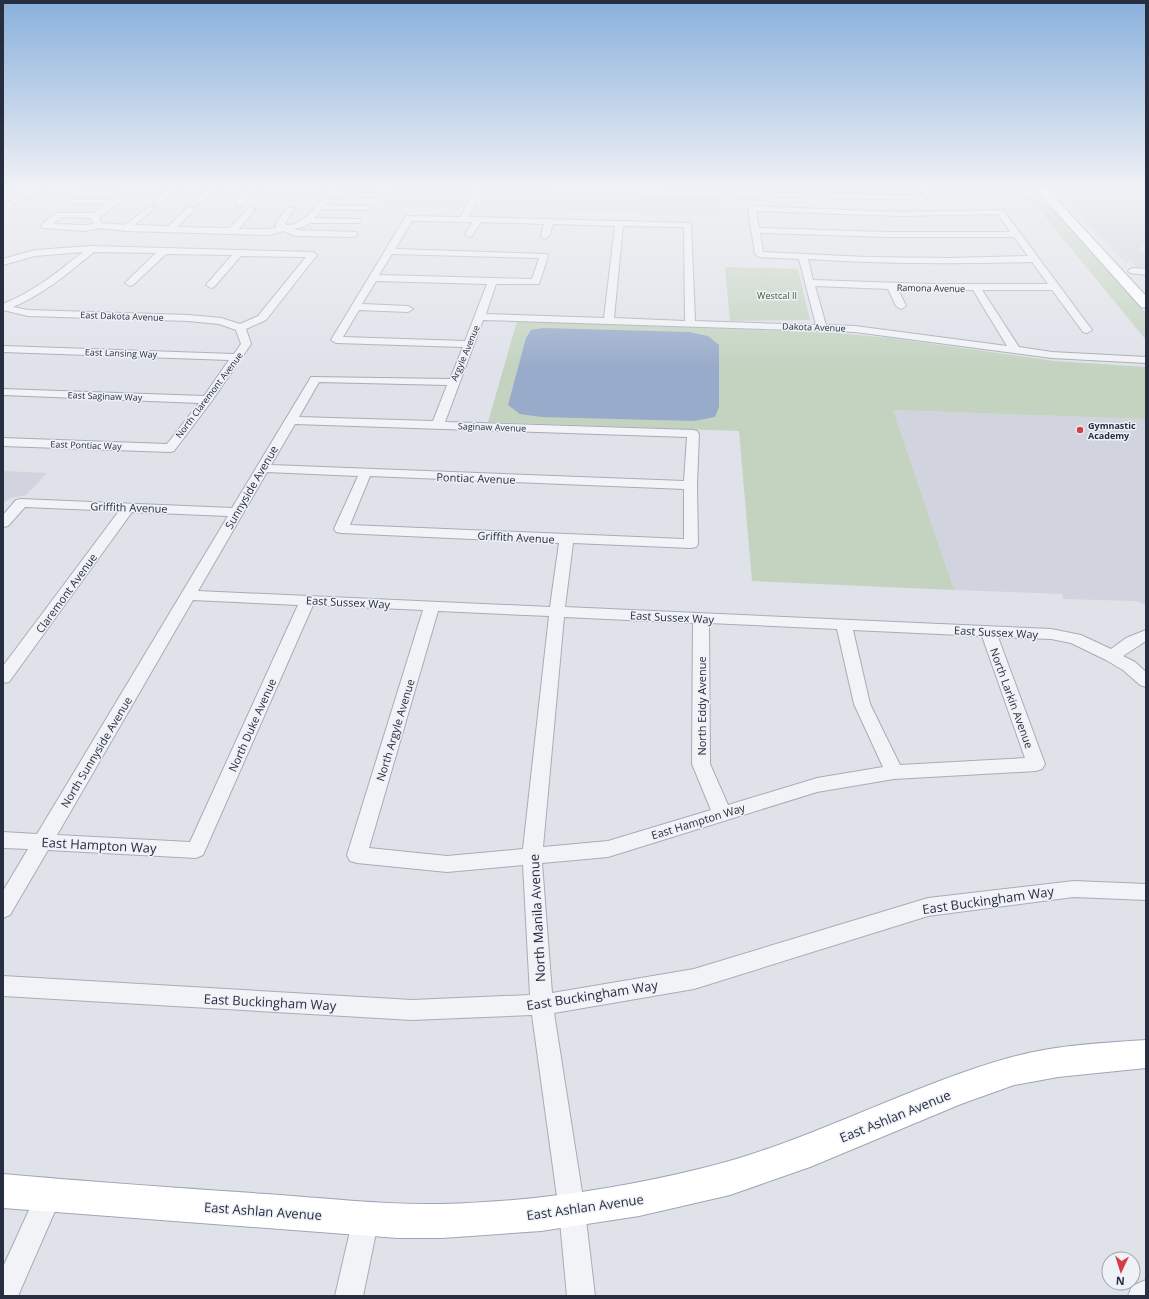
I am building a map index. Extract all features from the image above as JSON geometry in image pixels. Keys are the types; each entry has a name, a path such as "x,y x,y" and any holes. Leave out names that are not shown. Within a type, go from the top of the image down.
{"main road":[{"path":"1101,248 1114,268 1146,304"},
{"path":"1102,248 1122,268 1139,270 1146,286"},
{"name":"East Ashlan Avenue","path":"3,1192 366,1218 440,1221 514,1217 572,1211 641,1199 706,1185 763,1167 826,1144 961,1088 1029,1068 1092,1058 1146,1054"}],"street":[{"path":"24,248 31,254"},
{"path":"390,248 336,340 469,344"},
{"path":"609,321 617,248"},
{"path":"688,248 690,323"},
{"path":"758,248 759,254 866,260 950,261 1035,259"},
{"path":"1027,248 1053,287 1087,330"},
{"path":"4,307 28,297 43,288 92,249"},
{"path":"3,262 31,254 59,250 92,249 313,255 262,318 240,328"},
{"path":"130,283 165,250"},
{"path":"373,278 536,282 544,256 388,251"},
{"path":"211,285 239,253"},
{"path":"803,256 822,327"},
{"name":"Argyle Avenue","path":"438,425 492,282"},
{"name":"Ramona Avenue","path":"809,283 892,287 1053,287"},
{"path":"892,287 900,306"},
{"path":"976,288 1015,350"},
{"name":"East Dakota Avenue","path":"4,307 28,313 189,318 221,321 240,328"},
{"path":"355,308 408,309"},
{"name":"Dakota Avenue","path":"480,317 822,327 889,332 1072,358 1146,360"},
{"name":"North Claremont Avenue","path":"170,448 207,400 246,344 240,328"},
{"name":"East Lansing Way","path":"3,349 238,357"},
{"name":"Sunnyside Avenue","path":"188,595 314,379 453,382"},
{"name":"East Saginaw Way","path":"3,392 207,400"},
{"name":"Saginaw Avenue","path":"290,420 693,434 690,485"},
{"name":"East Pontiac Way","path":"3,442 170,448"},
{"name":"Pontiac Avenue","path":"262,468 365,474 690,485"},
{"name":"Griffith Avenue","path":"365,474 342,529 691,544 690,485"},
{"name":"Griffith Avenue","path":"3,523 21,503 237,512"},
{"name":"Claremont Avenue","path":"3,678 8,663 129,507"},
{"name":"North Manila Avenue","path":"567,539 557,612 532,857 542,1005 572,1211 580,1296"},
{"name":"East Sussex Way","path":"188,595 988,631 1061,636 1088,644 1112,656 1128,666 1146,681"},
{"name":"North Sunnyside Avenue","path":"3,909 188,595"},
{"name":"North Duke Avenue","path":"196,850 308,600"},
{"name":"North Argyle Avenue","path":"357,855 432,606"},
{"name":"North Eddy Avenue","path":"700,618 701,764 722,814"},
{"path":"844,625 862,704 894,772"},
{"name":"North Larkin Avenue","path":"988,631 1036,764"},
{"path":"1112,656 1132,642 1146,635"},
{"name":"East Hampton Way","path":"357,855 447,864 608,849 817,785 894,772 1036,764"},
{"name":"East Hampton Way","path":"3,840 196,850"},
{"name":"East Buckingham Way","path":"3,986 412,1010 542,1005 694,979 928,906 1074,889 1146,892"},
{"path":"4,1296 48,1195"},
{"path":"349,1296 366,1218"},
{"path":"1142,1296 1146,1294"}],"shaded area":[{"path":"1111,248 1141,248 1138,251 1146,253 1146,268 1137,268 1130,260 1126,264"},
{"path":"893,410 1146,419 1146,605 1136,601 1063,599 1062,594 954,590"},
{"path":"3,471 47,473 26,495 11,498 3,503"}],"green space":[{"path":"1070,248 1088,248 1146,313 1146,340"},
{"name":"Westcal II","path":"725,267 798,269 810,320 730,321"},
{"path":"517,321 837,333 890,338 1055,361 1146,367 1146,419 893,410 954,590 752,581 739,431 488,422"}],"water":[{"path":"543,328 689,332 708,336 719,345 719,407 715,417 694,421 541,417 520,414 508,405 526,338 531,330"}],"place":[{"name":"Gymnastic Academy","path":"1080,430"}]}
